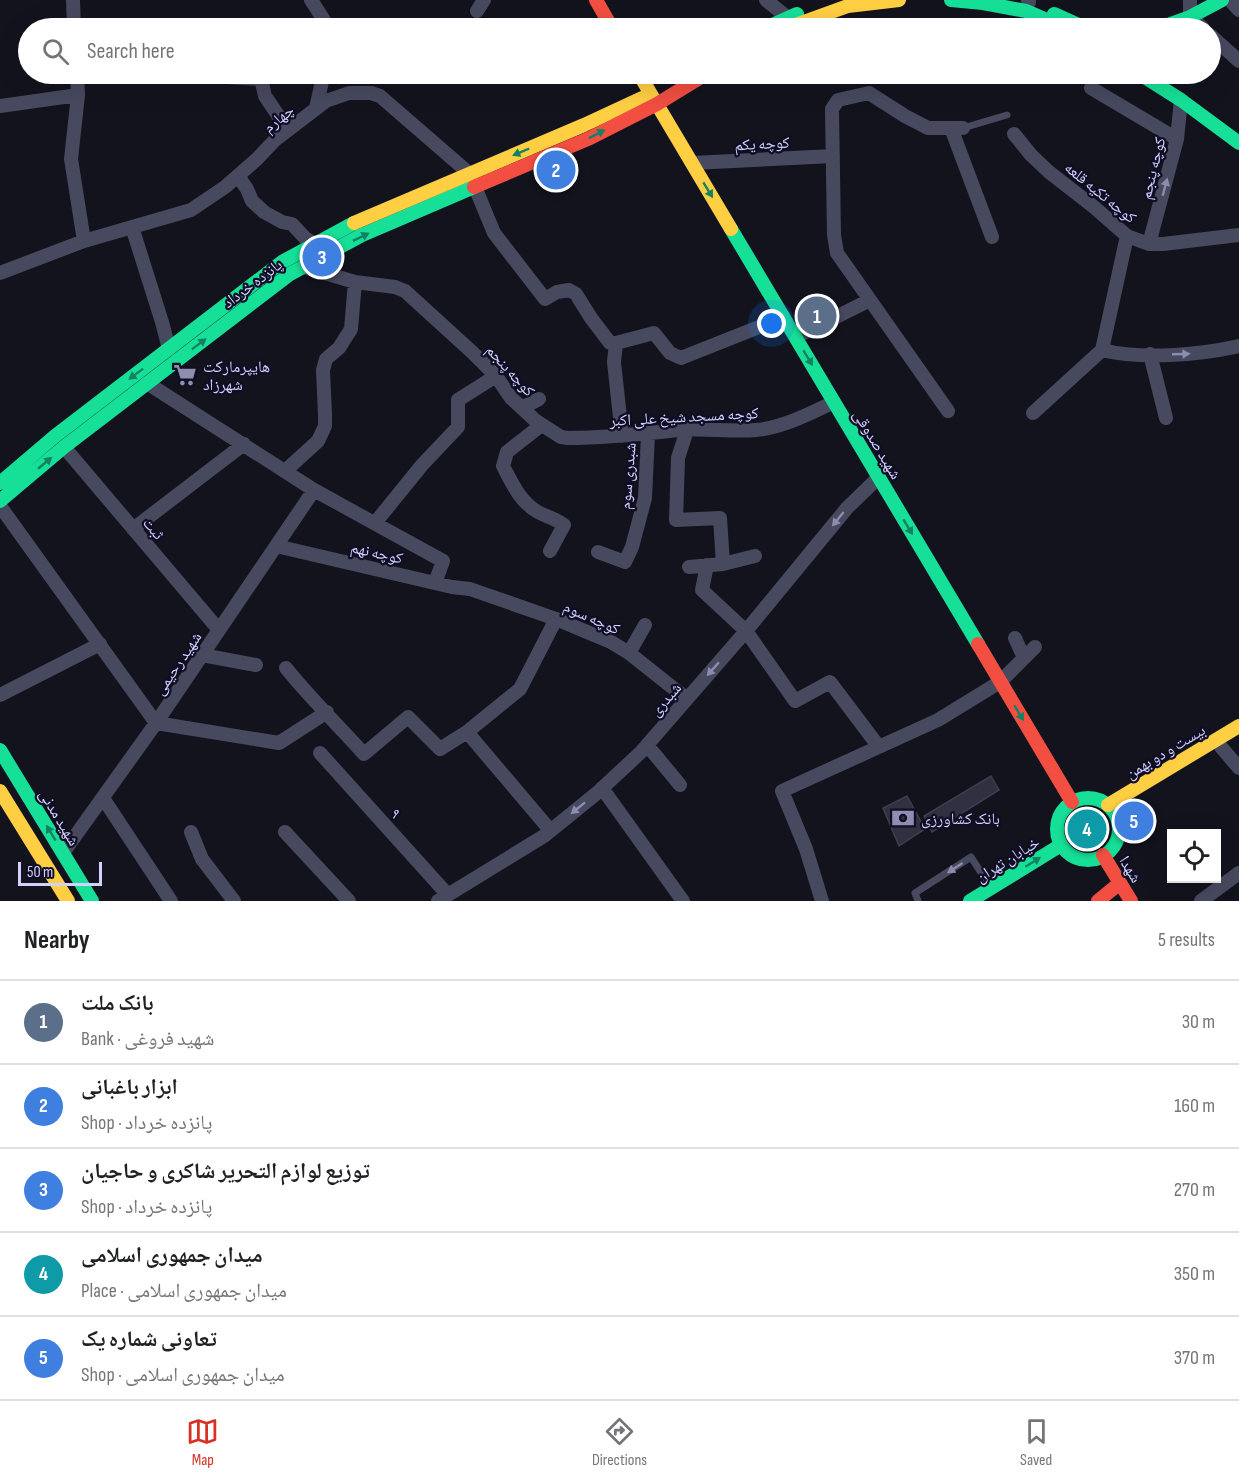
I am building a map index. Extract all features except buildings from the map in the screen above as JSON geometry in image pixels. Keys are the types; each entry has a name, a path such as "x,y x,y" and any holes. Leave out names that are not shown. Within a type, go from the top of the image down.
{"main road":[{"path":"596,0 606,18"},
{"path":"799,18 839,0"},
{"path":"806,18 848,6 900,0"},
{"path":"951,0 1026,11 1042,18"},
{"path":"1190,17 1222,0"},
{"path":"1024,1 1062,18"},
{"name":"شهید صدوقی","path":"645,84 1071,802"},
{"path":"654,99 674,84"},
{"path":"654,99 685,84"},
{"path":"1156,84 1239,143"},
{"path":"1172,84 1239,131"},
{"name":"پانزده خرداد","path":"0,503 64,447 290,274 362,235 584,125 654,99"},
{"name":"پانزده خرداد","path":"0,483 55,436 282,262 356,222 472,181"},
{"name":"بیست و دو بهمن","path":"1111,809 1239,726"},
{"name":"بیست و دو بهمن","path":"1111,809 1239,735"},
{"name":"شهید مدنی","path":"0,750 92,901"},
{"path":"0,791 68,901"},
{"path":"1081,798 1090,798 1100,800 1111,809 1119,831 1111,849 1103,855 1095,859 1076,857 1061,844 1057,836 1059,817 1071,802 1081,798"},
{"name":"خیابان تهران","path":"970,901 1061,844"},
{"name":"شهدا","path":"1103,855 1131,901"},
{"path":"1098,901 1120,882"}],"street":[{"path":"73,0 74,18"},
{"path":"311,0 323,18"},
{"path":"766,0 783,18"},
{"path":"1190,0 1190,17"},
{"path":"1230,0 1239,10"},
{"path":"1221,45 1239,61"},
{"path":"77,84 71,159 84,241"},
{"path":"263,84 265,96 288,130"},
{"path":"316,108 321,84"},
{"path":"1091,88 1177,140"},
{"name":"چهارم","path":"0,273 84,241 191,210 225,188 275,140 316,108 326,101 349,93 371,93 380,96 472,181"},
{"path":"948,411 837,253 834,235 832,109 838,100 869,93 928,128 957,128 992,237"},
{"path":"0,106 78,95"},
{"name":"کوچه پنجم","path":"1149,244 1177,140 1181,100"},
{"name":"کوچه تکیه قلعه","path":"1014,134 1048,172 1127,236 1149,244 1163,244 1239,235"},
{"name":"کوچه یکم","path":"692,163 833,156"},
{"path":"238,176 252,201 264,212 282,222 292,224 305,238 315,244"},
{"path":"472,181 494,233 544,299 557,292 569,290 576,294 610,343 654,333 670,353 681,358 784,317"},
{"path":"132,227 169,349"},
{"path":"1033,413 1102,350 1127,236"},
{"name":"کوچه پنجم","path":"304,267 355,282 395,287 405,291 472,352 496,376 511,398 537,421 538,427 507,452 503,465 514,487 529,506 564,525 550,551"},
{"path":"285,471 318,441 325,426 322,370 326,359 351,329 355,282"},
{"path":"796,337 870,300"},
{"path":"616,343 614,362 622,436"},
{"path":"1102,350 1119,354 1189,354 1239,346"},
{"path":"1150,354 1166,418"},
{"path":"375,523 422,465 458,427 458,400 496,376"},
{"path":"505,389 518,382"},
{"path":"147,383 314,490 442,561 435,583"},
{"path":"522,408 539,399"},
{"name":"کوچه مسجد شیخ علی اکبر","path":"537,421 561,437 568,438 687,430 758,430 812,413 834,402"},
{"path":"687,430 678,458 676,520 720,518 723,564"},
{"name":"شبدری سوم","path":"598,552 625,562 632,547 645,498 648,434"},
{"path":"133,529 244,444"},
{"name":"ثبت","path":"64,447 219,630"},
{"name":"شبدری","path":"443,898 544,836 602,788 647,745 747,631 847,508 879,477"},
{"name":"شهید رحیمی","path":"63,853 156,723 314,490"},
{"path":"0,503 156,723 279,743 327,712"},
{"name":"کوچه نهم","path":"276,546 435,583 471,589"},
{"path":"689,567 723,564 755,556"},
{"path":"707,566 702,590 747,631 795,701 830,682 879,747"},
{"name":"کوچه سوم","path":"471,589 556,619 611,642 687,699"},
{"path":"286,668 364,754 408,717 440,749 467,732 519,689 556,619"},
{"path":"628,653 645,625"},
{"path":"1015,638 1024,658"},
{"path":"0,695 100,644"},
{"path":"822,901 806,849 782,791 938,720 1000,682 1035,647"},
{"path":"202,655 256,665"},
{"path":"467,732 550,830"},
{"path":"647,745 680,785"},
{"path":"1221,747 1239,768"},
{"name":"۹","path":"320,753 443,898"},
{"path":"602,788 683,901"},
{"path":"103,798 171,901"},
{"path":"191,832 202,859 234,901"},
{"path":"285,832 349,901"},
{"path":"1201,901 1239,873"}],"lane":[{"path":"957,128 1007,115"},
{"path":"918,901 915,894 971,858 991,888"}],"traffic: fast":[{"path":"951,0 1026,11 1042,18"},
{"path":"1187,18 1222,0"},
{"path":"788,18 797,14"},
{"path":"1054,14 1063,18"},
{"path":"1156,84 1239,143"},
{"path":"0,501 64,447 290,274 362,235 474,187"},
{"path":"0,483 55,436 282,262 354,223"},
{"path":"731,229 978,644"},
{"path":"0,750 92,901"},
{"path":"1088,798 1105,803 1110,807 1114,812 1119,829 1114,846 1110,851 1105,855 1088,860 1071,855 1066,851 1062,846 1057,829 1062,812 1066,807 1071,803 1088,798"},
{"path":"970,901 1061,845"}],"traffic: slow":[{"path":"815,18 848,6 899,0"},
{"path":"645,84 731,229"},
{"path":"354,223 642,98"},
{"path":"1108,805 1239,726"},
{"path":"0,791 68,901"}],"traffic: jam":[{"path":"596,0 606,18"},
{"path":"474,187 590,138 657,104 690,84"},
{"path":"978,644 1072,802"},
{"path":"1103,855 1131,901"},
{"path":"1098,901 1120,883"}],"place":[{"name":"ابزار باغبانی","path":"556,170"},
{"name":"توزیع لوازم التحریر شاکری و حاجیان","path":"322,257"},
{"name":"بانک ملت","path":"817,316"},
{"name":"هایپرمارکت شهرزاد","path":"185,375"},
{"name":"بانک کشاورزی","path":"903,818"},
{"name":"تعاونی شماره یک","path":"1134,821"},
{"name":"میدان جمهوری اسلامی","path":"1087,829"}]}
